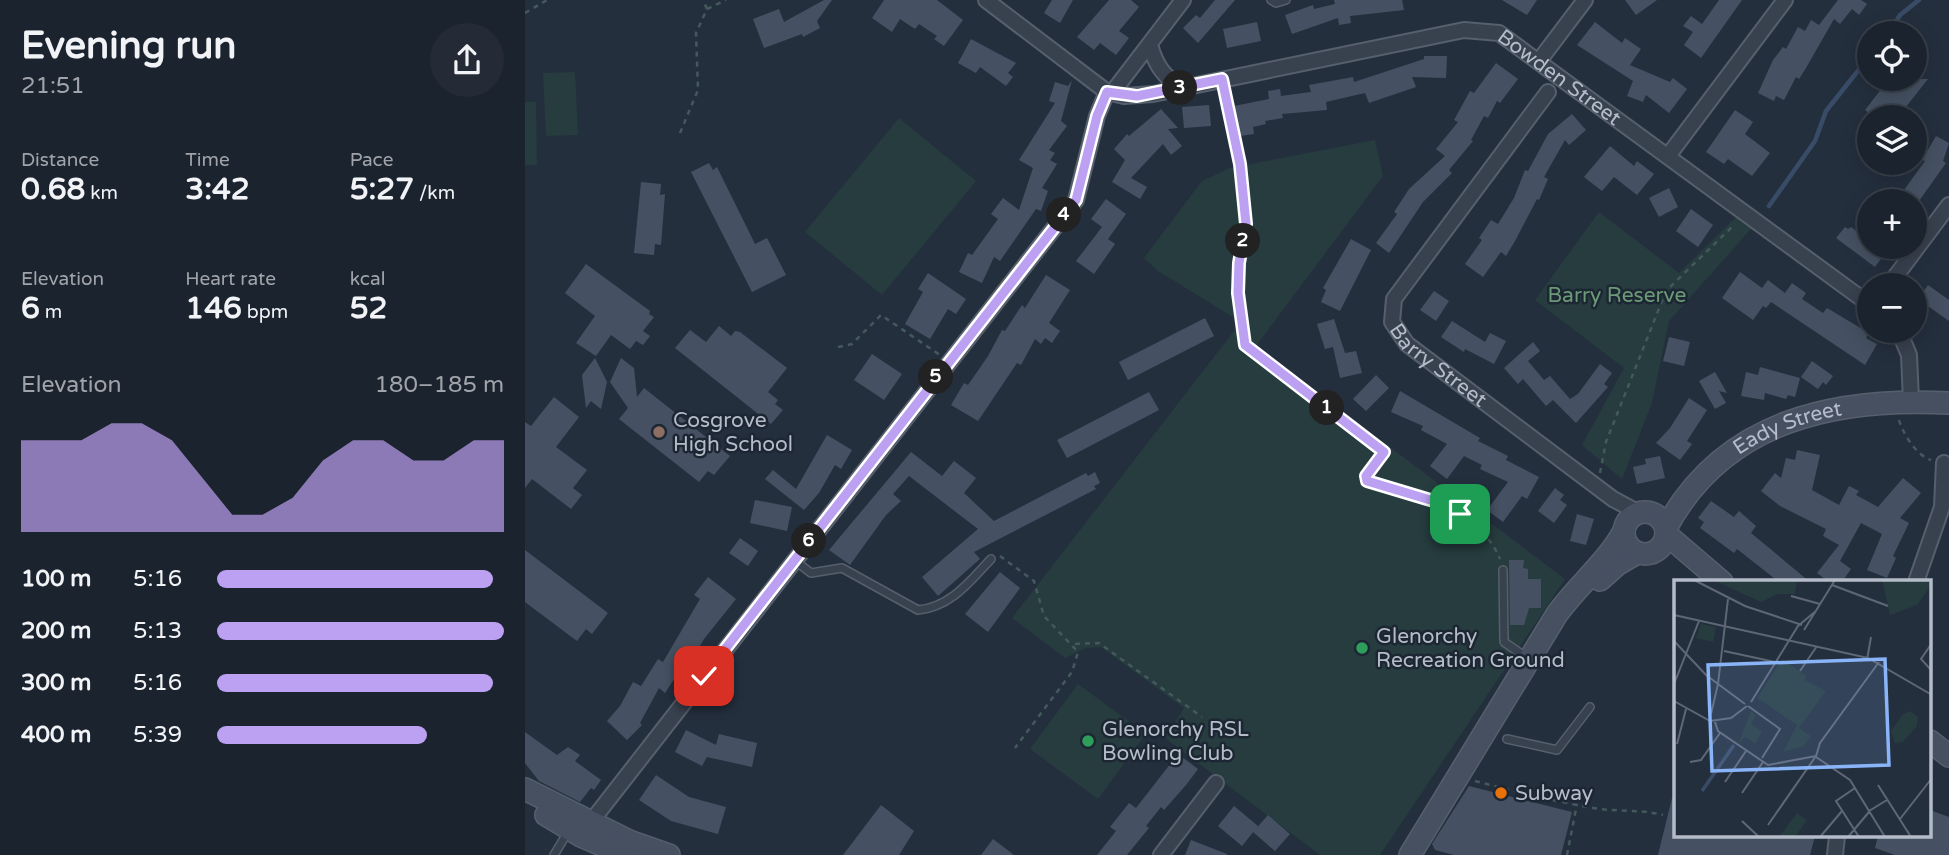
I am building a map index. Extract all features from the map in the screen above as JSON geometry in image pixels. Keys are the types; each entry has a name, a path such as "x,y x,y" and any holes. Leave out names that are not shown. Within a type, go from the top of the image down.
{"main road":[{"path":"1905,409 1949,403"},
{"name":"Eady Street","path":"1410,855 1529,660 1629,532 1683,496 1723,458 1783,423 1846,405 1905,409"},
{"name":"Eady Street","path":"1645,553 1663,545 1666,531 1683,496"},
{"path":"1716,580 1672,555 1645,553 1627,544 1629,532 1659,518 1666,531 1718,580"},
{"path":"1931,742 1949,756"},
{"name":"Eady Street","path":"1393,855 1432,799 1469,755"},
{"path":"525,789 580,829 669,855"},
{"path":"525,803 580,829 625,855"}],"street":[{"path":"986,0 1110,92"},
{"path":"580,829 1076,200 1097,116 1110,92 1184,0"},
{"path":"1539,61 1585,0"},
{"path":"1668,156 1785,0"},
{"name":"Bowden Street","path":"1110,92 1137,96 1470,29 1499,33 1857,295"},
{"path":"1150,45 1158,68 1182,88"},
{"name":"Barry Street","path":"1548,92 1394,299 1391,316 1395,329 1407,344 1613,499 1629,532"},
{"path":"1898,273 1949,205"},
{"path":"1904,343 1909,355 1905,409"},
{"path":"1917,580 1942,507 1944,463"},
{"path":"1161,855 1216,783"}],"lane":[{"path":"1271,0 1276,3 1286,0"},
{"path":"1222,79 1240,164"},
{"path":"794,560 811,573 842,568 918,610 929,609 954,597 991,559"},
{"path":"1503,570 1504,642 1529,660"},
{"path":"1507,739 1557,750 1590,707"},
{"path":"554,855 580,829"}],"path":[{"path":"525,13 547,0"},
{"path":"703,0 707,9"},
{"path":"680,132 698,90 697,33 707,9 726,0"},
{"path":"1240,164 1246,224 1239,263 1238,293 1245,345 1384,452 1366,476 1367,481 1437,502 1460,514 1488,537 1503,570"},
{"path":"1596,486 1606,442 1666,291 1737,222"},
{"path":"838,347 852,344 881,315 948,361"},
{"path":"1905,409 1902,429 1926,459"},
{"path":"991,559 995,553 1034,581 1044,616 1078,652 1075,667 1015,748"},
{"path":"1073,644 1100,643 1202,717"},
{"path":"1475,781 1577,804 1635,809 1663,816"},
{"path":"1567,855 1577,804"}],"green space":[{"path":"575,72 578,135 546,136 543,73"},
{"path":"525,102 536,102 537,165 525,165"},
{"path":"899,118 976,181 882,295 805,232"},
{"name":"Glenorchy Recreation Ground","path":"1375,140 1383,176 1256,346 1565,579 1380,855 1320,855 1165,738 1184,708 1101,647 1086,648 1065,658 1012,618 1241,322 1158,271 1144,258 1202,181 1230,168"},
{"name":"Barry Reserve","path":"1599,212 1679,273 1736,217 1752,228 1669,321 1652,403 1622,479 1582,445 1624,368 1535,300"},
{"name":"Glenorchy RSL Bowling Club","path":"1078,684 1146,734 1098,799 1030,749"}],"building":[{"path":"824,0 832,0 817,21 820,28 803,37 802,34 764,48 753,19 779,9 784,22"},
{"path":"884,0 937,0 963,20 944,46 934,39 937,36 919,24 915,29 900,19 892,32 872,18"},
{"path":"1052,0 1073,0 1060,23 1044,13"},
{"path":"1109,0 1131,0 1139,7 1119,31 1129,38 1116,55 1100,43 1094,50 1077,37"},
{"path":"1215,0 1235,0 1198,43 1183,28 1196,15 1200,18"},
{"path":"1334,0 1402,0 1404,10 1350,16 1351,23 1339,25 1338,18 1292,34 1285,15 1313,5 1314,9 1335,4"},
{"path":"1502,0 1537,0 1527,15"},
{"path":"1625,0 1657,0 1636,15"},
{"path":"1719,0 1742,0 1701,58 1684,45 1693,32 1683,26 1691,16 1702,24"},
{"path":"1838,0 1861,0 1867,4 1859,15 1852,9 1840,24 1834,19 1784,100 1776,96 1774,101 1758,93 1773,60 1783,47 1786,49 1798,27 1805,31 1811,20 1819,25"},
{"path":"1257,22 1261,41 1227,48 1223,29"},
{"path":"1595,22 1622,43 1625,38 1641,49 1630,65 1670,82 1673,78 1687,89 1669,113 1646,95 1643,102 1627,96 1633,81 1577,45"},
{"path":"971,39 1016,63 1008,73 1013,77 1006,86 980,67 976,73 958,63"},
{"path":"1424,56 1447,56 1446,78 1412,77 1416,87 1369,103 1365,93 1326,102 1327,110 1282,114 1283,118 1265,121 1266,124 1253,127 1254,134 1240,136 1234,106 1269,99 1268,91 1280,89 1281,96 1311,92 1309,85 1353,77 1354,82 1424,59"},
{"path":"1496,63 1518,79 1500,103 1497,101 1488,118 1484,116 1471,140 1473,141 1449,170 1452,173 1423,202 1389,253 1376,243 1397,214 1394,212 1409,189 1445,156 1436,149 1458,122 1454,120 1470,91 1474,93"},
{"path":"1072,80 1061,121 1067,126 1049,150 1055,153 1050,160 1057,164 1042,188 1048,191 1041,211 1036,209 1000,261 994,257 982,283 959,272 968,253 972,255 998,219 991,214 1003,198 1019,210 1033,168 1019,160 1055,103 1049,101 1055,82 1068,86"},
{"path":"1880,91 1919,91 1907,105 1869,105"},
{"path":"1209,105 1211,126 1184,128 1182,107"},
{"path":"1161,109 1178,128 1168,129 1182,146 1171,155 1163,144 1131,178 1147,187 1140,199 1112,182 1125,160 1114,149 1127,134 1129,136"},
{"path":"1735,110 1753,122 1745,134 1770,153 1752,176 1728,159 1724,164 1706,152"},
{"path":"1572,114 1586,130 1569,145 1565,140 1544,177 1548,179 1539,200 1537,199 1515,241 1506,256 1501,252 1483,277 1465,264 1482,240 1479,238 1491,220 1498,224 1514,198 1525,170 1528,171 1548,134"},
{"path":"1936,136 1949,143 1943,161 1946,163 1927,190 1905,189 1915,175 1927,175 1927,151"},
{"path":"1610,146 1634,166 1637,161 1654,174 1637,195 1614,177 1602,191 1584,177"},
{"path":"709,163 713,170 717,167 755,244 767,238 786,275 752,292 691,172"},
{"path":"641,182 661,184 660,195 665,194 661,245 655,244 654,255 634,253"},
{"path":"1669,188 1678,207 1659,217 1649,198"},
{"path":"1106,199 1126,214 1108,239 1115,244 1094,274 1076,261 1102,227 1091,219"},
{"path":"1691,209 1713,225 1698,247 1676,231"},
{"path":"1845,227 1857,231 1857,254 1836,238"},
{"path":"1351,239 1371,250 1340,311 1321,302 1326,290 1323,288"},
{"path":"1864,259 1881,259 1875,267"},
{"path":"586,264 650,311 649,314 654,317 643,331 650,336 643,345 636,341 630,349 611,335 596,356 576,343 595,316 565,293"},
{"path":"1740,272 1762,288 1768,280 1785,293 1792,283 1806,293 1802,299 1823,313 1827,308 1857,326 1857,343 1877,344 1865,365 1771,302 1766,308 1763,306 1753,320 1722,298"},
{"path":"928,273 966,299 956,314 948,309 930,339 905,324 923,292 918,289"},
{"path":"1046,275 1070,290 1049,323 1060,331 1052,343 1045,338 1041,344 1035,339 1021,365 1017,363 978,421 951,405 964,383 968,385 988,356 1002,330 1005,331 1022,305 1025,308"},
{"path":"1927,286 1949,300 1949,321 1927,305"},
{"path":"1434,291 1449,301 1436,321 1420,310"},
{"path":"1205,318 1214,336 1128,380 1119,362"},
{"path":"1334,319 1345,353 1356,351 1362,373 1340,378 1333,347 1325,349 1317,324"},
{"path":"1452,321 1485,342 1490,333 1506,341 1494,364 1465,349 1464,352 1441,337"},
{"path":"719,326 731,336 735,331 740,332 787,368 768,392 778,400 775,404 783,410 771,424 675,348 690,330 706,342"},
{"path":"1669,337 1690,342 1684,366 1663,361"},
{"path":"1533,342 1540,351 1528,361 1544,380 1550,376 1570,399 1578,394 1600,364 1612,373 1604,384 1608,387 1576,423 1553,400 1546,406 1523,379 1518,384 1504,368"},
{"path":"872,354 902,374 884,400 854,380"},
{"path":"595,358 607,382 601,409 591,401 586,408 582,375"},
{"path":"621,358 634,368 637,397 644,388 730,456 714,475 708,471 699,482 619,419 628,408 610,382"},
{"path":"1812,361 1833,376 1826,385 1823,382 1818,389 1801,377"},
{"path":"1760,367 1800,378 1795,397 1788,395 1786,399 1765,393 1764,400 1741,396 1746,372 1758,375"},
{"path":"1715,372 1727,393 1719,391 1726,403 1715,409 1699,381"},
{"path":"1376,375 1389,388 1366,411 1353,399"},
{"path":"1400,391 1480,438 1478,441 1508,456 1506,460 1539,477 1527,499 1522,496 1503,522 1487,510 1508,482 1480,469 1482,465 1464,456 1447,479 1430,466 1447,444 1421,430 1423,426 1391,412"},
{"path":"1149,392 1159,410 1067,458 1057,440"},
{"path":"554,397 579,417 556,447 587,470 573,488 582,495 571,509 532,479 525,488 525,422 531,426"},
{"path":"1689,398 1707,410 1687,441 1692,444 1680,460 1656,443 1670,428"},
{"path":"827,435 852,450 841,469 835,465 819,493 804,510 765,479 773,470 796,489"},
{"path":"1797,450 1820,455 1812,490 1839,505 1849,486 1859,491 1856,495 1878,507 1903,478 1921,493 1900,518 1909,523 1893,556 1896,558 1887,578 1867,570 1882,534 1861,523 1840,561 1851,569 1843,580 1826,580 1817,573 1839,545 1823,536 1826,529 1780,506 1761,491 1775,473 1781,478 1786,458 1795,460"},
{"path":"911,452 942,476 954,461 976,478 964,493 994,521 1086,473 1088,476 1095,472 1100,483 1094,486 1096,489 974,552 980,559 938,596 922,577 978,529 909,476 893,494 901,501 886,515 850,565 829,550"},
{"path":"1660,456 1665,478 1637,484 1633,467 1646,464 1645,459"},
{"path":"1555,488 1564,495 1560,500 1567,505 1554,523 1538,511"},
{"path":"755,500 792,507 787,531 750,523"},
{"path":"1711,501 1734,517 1739,511 1756,526 1751,533 1808,580 1776,580 1737,549 1734,553 1700,528 1704,522 1698,518"},
{"path":"1577,514 1594,519 1586,545 1570,541"},
{"path":"740,538 758,551 748,566 729,553"},
{"path":"525,550 608,613 592,634 586,629 577,641 525,602"},
{"path":"1509,560 1524,560 1523,568 1528,569 1528,579 1541,579 1541,608 1529,608 1524,625 1510,625"},
{"path":"1000,572 1020,588 988,632 965,614"},
{"path":"708,577 736,599 704,639 688,666 684,664 665,693 659,688 640,723 642,725 627,740 607,721 620,706 633,682 641,686 658,659 663,662 700,599 694,595"},
{"path":"686,730 716,745 719,734 757,743 752,767 707,757 702,766 675,752"},
{"path":"525,732 557,755 568,747 580,755 575,761 601,780 594,790 591,788 580,802 539,781 525,763"},
{"path":"1178,754 1198,769 1186,785 1164,810 1161,807 1146,826 1149,828 1127,855 1097,855 1116,831 1110,827 1129,803 1136,808"},
{"path":"656,775 689,797 726,807 718,834 671,821 639,800"},
{"path":"1469,786 1572,812 1561,855 1454,855 1435,850 1432,844"},
{"path":"1672,798 1674,838 1814,838 1810,855 1658,855"},
{"path":"881,805 914,831 899,855 843,855"},
{"path":"1234,806 1258,826 1242,846 1218,826"},
{"path":"1931,810 1949,817 1949,855 1895,855 1875,848 1878,838 1931,838"},
{"path":"1268,815 1290,834 1275,851 1253,832"},
{"path":"993,839 1014,855 981,855"},
{"path":"1191,840 1227,854 1227,855 1185,855"}],"waterway":[{"path":"1896,21 1919,0"},
{"path":"1769,206 1815,141 1826,111 1857,72"}],"place":[{"name":"Cosgrove High School","path":"659,432"},
{"name":"Glenorchy Recreation Ground","path":"1362,648"},
{"name":"Glenorchy RSL Bowling Club","path":"1088,741"},
{"name":"Subway","path":"1501,793"}],"route":[{"path":"704,676 1076,200 1097,116 1107,92 1137,96 1222,79 1240,164 1246,224 1239,263 1238,293 1245,345 1384,452 1366,476 1372,485 1437,502 1460,514"}]}
